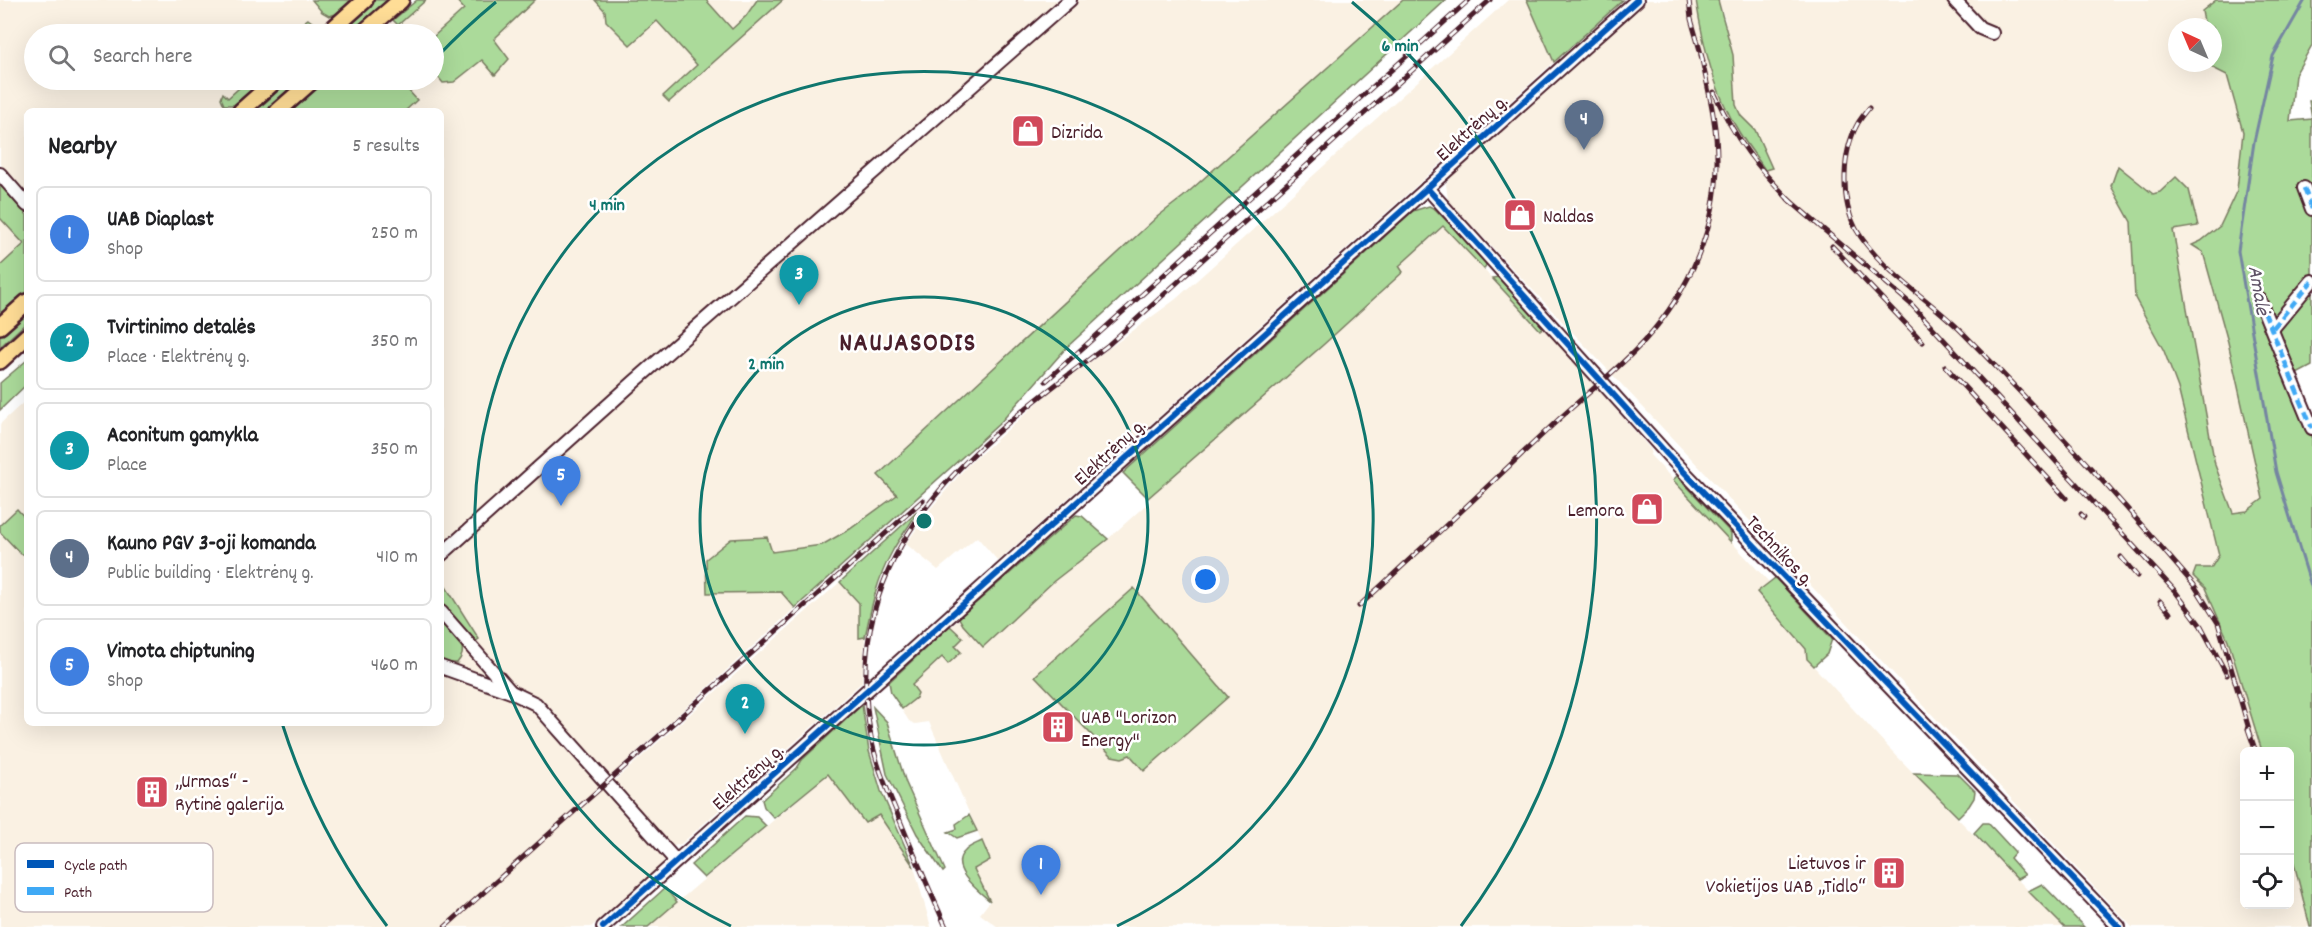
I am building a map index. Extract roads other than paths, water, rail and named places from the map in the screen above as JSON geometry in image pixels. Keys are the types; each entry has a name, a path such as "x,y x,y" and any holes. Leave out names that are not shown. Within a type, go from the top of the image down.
{"main road":[{"path":"340,24 365,0"},
{"path":"374,24 401,0"},
{"path":"244,108 265,90"},
{"path":"281,108 302,90"},
{"path":"0,326 24,305"},
{"path":"0,361 24,339"}],"street":[{"path":"444,552 591,420 1070,0"},
{"name":"Elektrėnų g.","path":"603,927 1637,0"},
{"path":"1954,0 1980,28 1992,33"},
{"path":"0,174 24,202"},
{"name":"Technikos g.","path":"1427,188 1666,454 2119,927"},
{"path":"2304,189 2312,209"},
{"path":"2273,328 2312,281"},
{"path":"2259,299 2273,328 2312,428"},
{"path":"444,615 511,692"},
{"path":"444,668 511,692 540,708 676,861"}],"waterway":[{"name":"Amalė","path":"2305,0 2273,56 2254,142 2238,251 2276,472 2312,589"}],"railway":[{"path":"1046,381 1469,0"},
{"path":"946,927 887,788 871,737 866,670 875,610 895,557 926,508 964,464 1008,423 1107,346 1490,0"},
{"path":"1689,0 1691,19 1703,61"},
{"path":"1359,606 1558,420 1625,361 1661,321 1675,300 1688,278 1707,232 1716,183 1717,158 1712,106 1701,55"},
{"path":"1714,92 1730,125 1748,152 1793,204"},
{"path":"1869,108 1853,134 1846,161 1847,204 1856,229 1866,244 1891,271 1950,320 2022,394 2194,585 2218,623 2251,736"},
{"path":"1788,199 1912,305 2175,591 2201,626 2227,675"},
{"path":"1832,246 1923,342"},
{"path":"1945,366 2066,498"},
{"path":"445,927 923,500"},
{"path":"2081,514 2084,517"},
{"path":"2121,557 2137,576"},
{"path":"2160,601 2170,613"},
{"path":"2248,729 2254,747"}],"place":[{"name":"Dizrida","path":"1028,131"},
{"name":"Kauno PGV 3-oji komanda","path":"1584,150"},
{"name":"Naldas","path":"1520,215"},
{"name":"Aconitum gamykla","path":"799,305"},
{"name":"Vimota chiptuning","path":"561,506"},
{"name":"Lemora","path":"1647,509"},
{"name":"UAB \"Lorizon Energy\"","path":"1058,727"},
{"name":"Tvirtinimo detalės","path":"745,734"},
{"name":"„Urmas“ - Rytinė galerija","path":"152,792"},
{"name":"Lietuvos ir Vokietijos UAB „Tidlo“","path":"1889,873"},
{"name":"UAB Diaplast","path":"1041,895"}],"district":[{"name":"NAUJASODIS","path":"908,341"}]}
